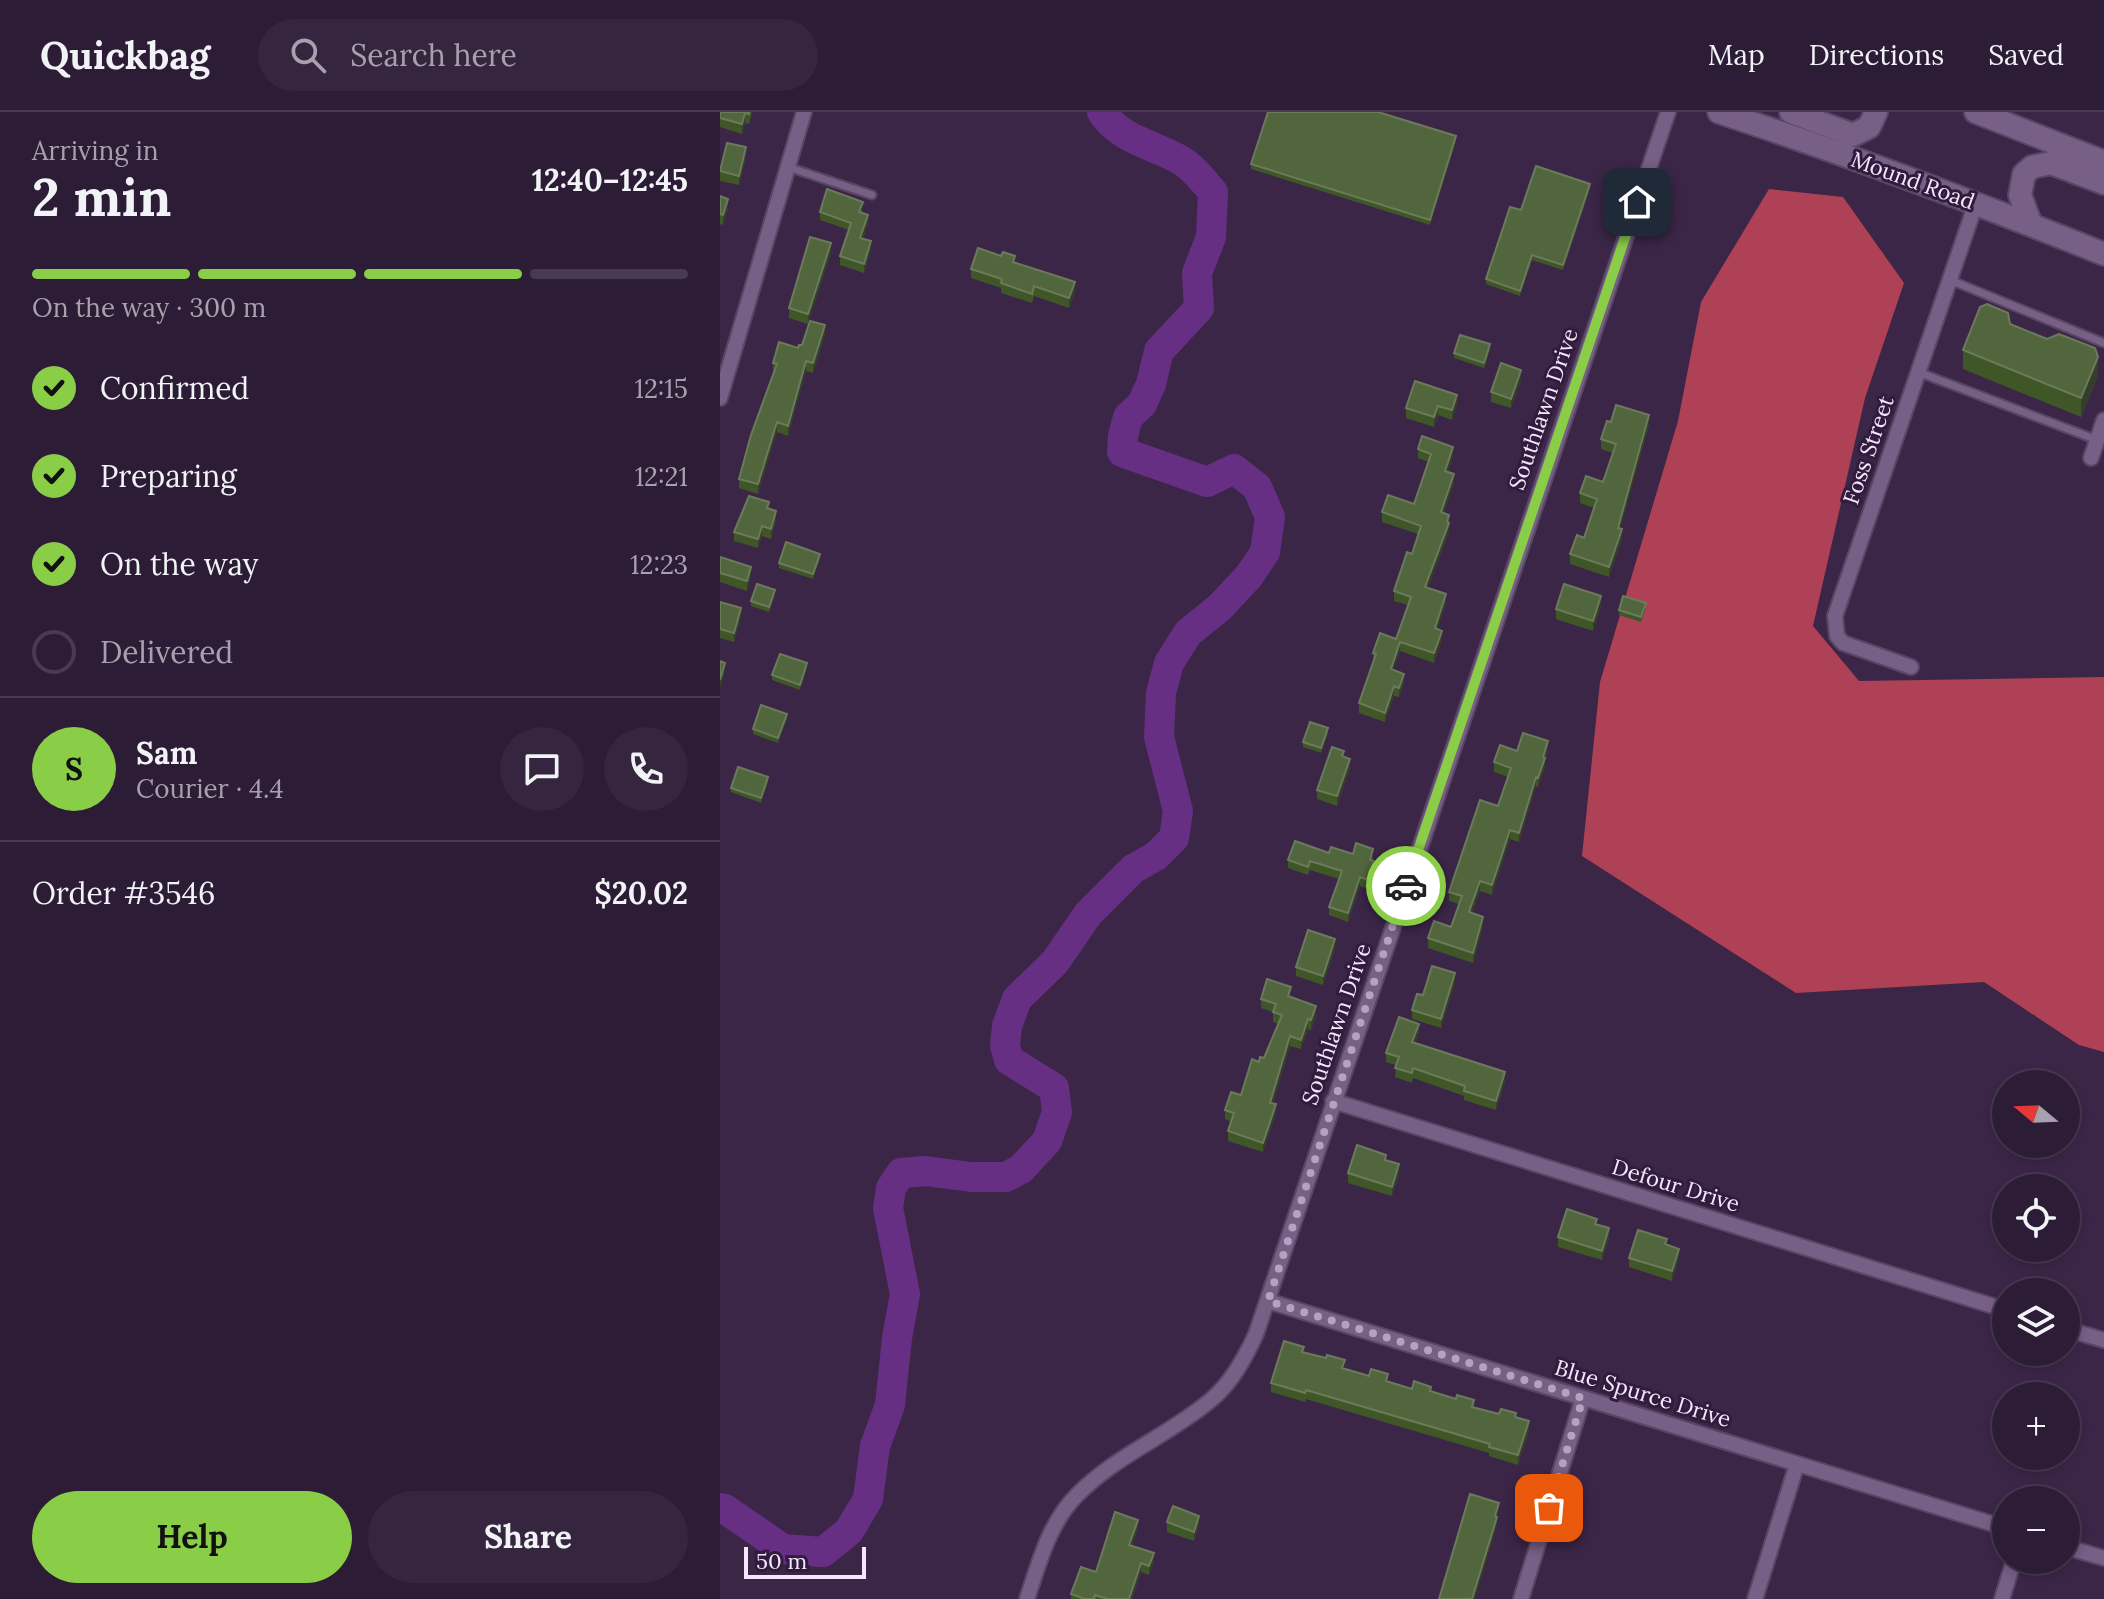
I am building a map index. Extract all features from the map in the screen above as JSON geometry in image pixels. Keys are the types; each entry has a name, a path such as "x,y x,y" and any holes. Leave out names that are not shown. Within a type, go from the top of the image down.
{"main road":[{"name":"Mound Road","path":"1719,112 1811,142 2104,254"},
{"path":"1791,112 1853,135 1869,127 1876,112"},
{"path":"1976,112 2019,120 2104,162"},
{"path":"2031,225 2022,203 2020,184 2024,174 2032,167 2051,163 2104,183"},
{"path":"2065,238 2104,237"}],"street":[{"path":"720,398 804,112"},
{"name":"Southlawn Drive","path":"1027,1599 1046,1543 1059,1518 1076,1496 1115,1463 1213,1399 1246,1357 1268,1301 1668,112"},
{"name":"Foss Street","path":"1911,667 1843,643 1834,626 1838,603 1976,203"},
{"path":"2091,458 2104,420"},
{"name":"Defour Drive","path":"1333,1101 1992,1306"},
{"name":"Blue Spurce Drive","path":"1268,1301 1992,1524"},
{"path":"2080,1333 2104,1340"},
{"path":"1521,1599 1583,1398"},
{"path":"1755,1599 1797,1464"},
{"path":"2080,1551 2104,1558"},
{"path":"2002,1599 2010,1574"}],"lane":[{"path":"788,167 872,195"},
{"path":"1950,280 2104,343"},
{"path":"1918,372 2097,440"}],"shaded area":[{"path":"1769,189 1843,197 1904,283 1865,398 1813,626 1859,681 2104,677 2104,1052 2079,1045 1984,982 1796,993 1582,856 1600,682 1678,421 1701,302"}],"building":[{"path":"720,112 749,112 749,114 745,113 742,124 720,118"},
{"path":"1268,112 1378,112 1456,136 1430,220 1251,164"},
{"path":"727,143 746,147 739,176 720,171"},
{"path":"1536,166 1590,184 1563,265 1532,255 1520,291 1486,279 1510,207 1521,210"},
{"path":"827,189 863,202 859,212 868,215 860,238 871,241 864,264 840,256 851,223 820,212"},
{"path":"720,196 728,199 723,215 720,214"},
{"path":"810,237 831,243 808,314 789,308"},
{"path":"978,248 1001,256 1003,252 1015,256 1013,262 1075,282 1069,298 1034,286 1032,294 1001,283 1002,279 971,269"},
{"path":"1987,304 2008,313 2010,324 2047,339 2059,334 2095,348 2098,357 2081,398 1963,350 1980,307"},
{"path":"810,321 825,325 813,363 806,361 788,426 777,422 758,484 739,479 751,435 777,364 773,363 779,342 798,348 802,345"},
{"path":"1460,335 1490,344 1484,363 1454,353"},
{"path":"1501,363 1521,370 1511,399 1491,392"},
{"path":"1415,381 1457,395 1452,410 1438,406 1434,417 1406,408"},
{"path":"1616,405 1649,415 1618,528 1622,529 1609,567 1570,554 1577,535 1584,538 1597,499 1580,493 1586,476 1603,482 1616,444 1601,439"},
{"path":"1422,436 1453,447 1445,471 1454,474 1441,512 1449,515 1449,523 1425,587 1446,594 1435,628 1442,631 1434,653 1400,642 1391,669 1404,674 1399,688 1394,686 1385,713 1359,703 1380,633 1396,639 1411,597 1394,591 1407,552 1412,554 1421,526 1382,512 1388,495 1414,504 1431,454 1418,449"},
{"path":"749,496 769,502 767,508 776,511 771,529 762,526 758,539 734,532"},
{"path":"786,542 820,554 813,574 779,563"},
{"path":"720,557 751,567 747,581 720,573"},
{"path":"757,584 775,590 769,607 751,601"},
{"path":"1564,584 1601,596 1593,621 1556,609"},
{"path":"1623,596 1646,603 1641,617 1619,610"},
{"path":"720,602 741,608 734,633 720,629"},
{"path":"780,654 807,663 800,685 772,675"},
{"path":"720,661 725,663 720,680"},
{"path":"761,705 787,714 778,738 753,729"},
{"path":"1310,722 1328,728 1321,748 1303,742"},
{"path":"1523,733 1548,741 1545,758 1519,833 1510,830 1492,885 1480,881 1469,912 1483,917 1473,953 1428,938 1434,921 1451,927 1462,896 1449,892 1480,800 1498,806 1511,768 1494,762 1500,745 1517,751"},
{"path":"1332,747 1344,751 1342,756 1350,759 1337,796 1317,790"},
{"path":"738,767 768,777 761,798 731,788"},
{"path":"1295,841 1329,853 1331,847 1353,854 1356,843 1373,849 1370,860 1374,861 1368,880 1360,877 1348,913 1329,907 1342,871 1310,861 1308,867 1288,860"},
{"path":"1308,930 1335,939 1323,976 1296,967"},
{"path":"1432,966 1455,973 1441,1019 1412,1010 1417,994 1423,995"},
{"path":"1267,979 1291,987 1288,996 1316,1006 1301,1040 1290,1036 1270,1103 1276,1104 1263,1143 1228,1131 1234,1113 1225,1110 1231,1092 1241,1095 1252,1059 1259,1062 1260,1057 1264,1058 1282,1015 1273,1012 1276,1004 1261,999"},
{"path":"1399,1017 1419,1024 1412,1042 1505,1072 1496,1101 1464,1091 1465,1086 1413,1068 1412,1073 1395,1068 1399,1057 1386,1053"},
{"path":"1357,1145 1386,1155 1385,1160 1399,1164 1392,1187 1348,1173"},
{"path":"1567,1209 1597,1219 1595,1224 1609,1228 1602,1251 1558,1237"},
{"path":"1638,1230 1667,1239 1665,1244 1679,1249 1672,1271 1629,1258"},
{"path":"1284,1341 1304,1347 1302,1352 1345,1360 1342,1368 1369,1376 1371,1369 1388,1374 1386,1381 1412,1389 1414,1381 1431,1387 1430,1391 1456,1399 1457,1395 1474,1400 1472,1407 1499,1414 1501,1409 1516,1413 1515,1417 1529,1421 1518,1455 1306,1390 1305,1393 1271,1383"},
{"path":"1470,1494 1499,1503 1497,1517 1472,1599 1439,1599"},
{"path":"1173,1506 1199,1516 1194,1532 1167,1522"},
{"path":"1115,1512 1138,1520 1129,1545 1154,1553 1149,1566 1141,1563 1129,1599 1108,1599 1095,1595 1094,1599 1085,1599 1071,1594 1081,1567 1096,1572"}],"waterway":[{"path":"720,1508 783,1549 823,1552 849,1531 868,1499 875,1446 890,1405 905,1294 888,1208 891,1188 901,1173 926,1171 971,1177 1006,1177 1021,1169 1047,1141 1057,1112 1054,1088 1009,1060 1005,1046 1007,1026 1017,999 1055,962 1088,914 1133,869 1156,856 1174,838 1178,811 1159,737 1161,693 1169,663 1188,633 1220,607 1249,576 1265,552 1270,517 1257,487 1234,469 1207,482 1122,452 1128,417 1142,404 1151,384 1159,351 1199,308 1197,273 1211,237 1213,192 1186,164 1128,136 1102,112"}],"way so far":[{"path":"1406,886 1268,1301 1583,1398 1549,1508"}],"route":[{"path":"1406,886 1637,202"}]}
